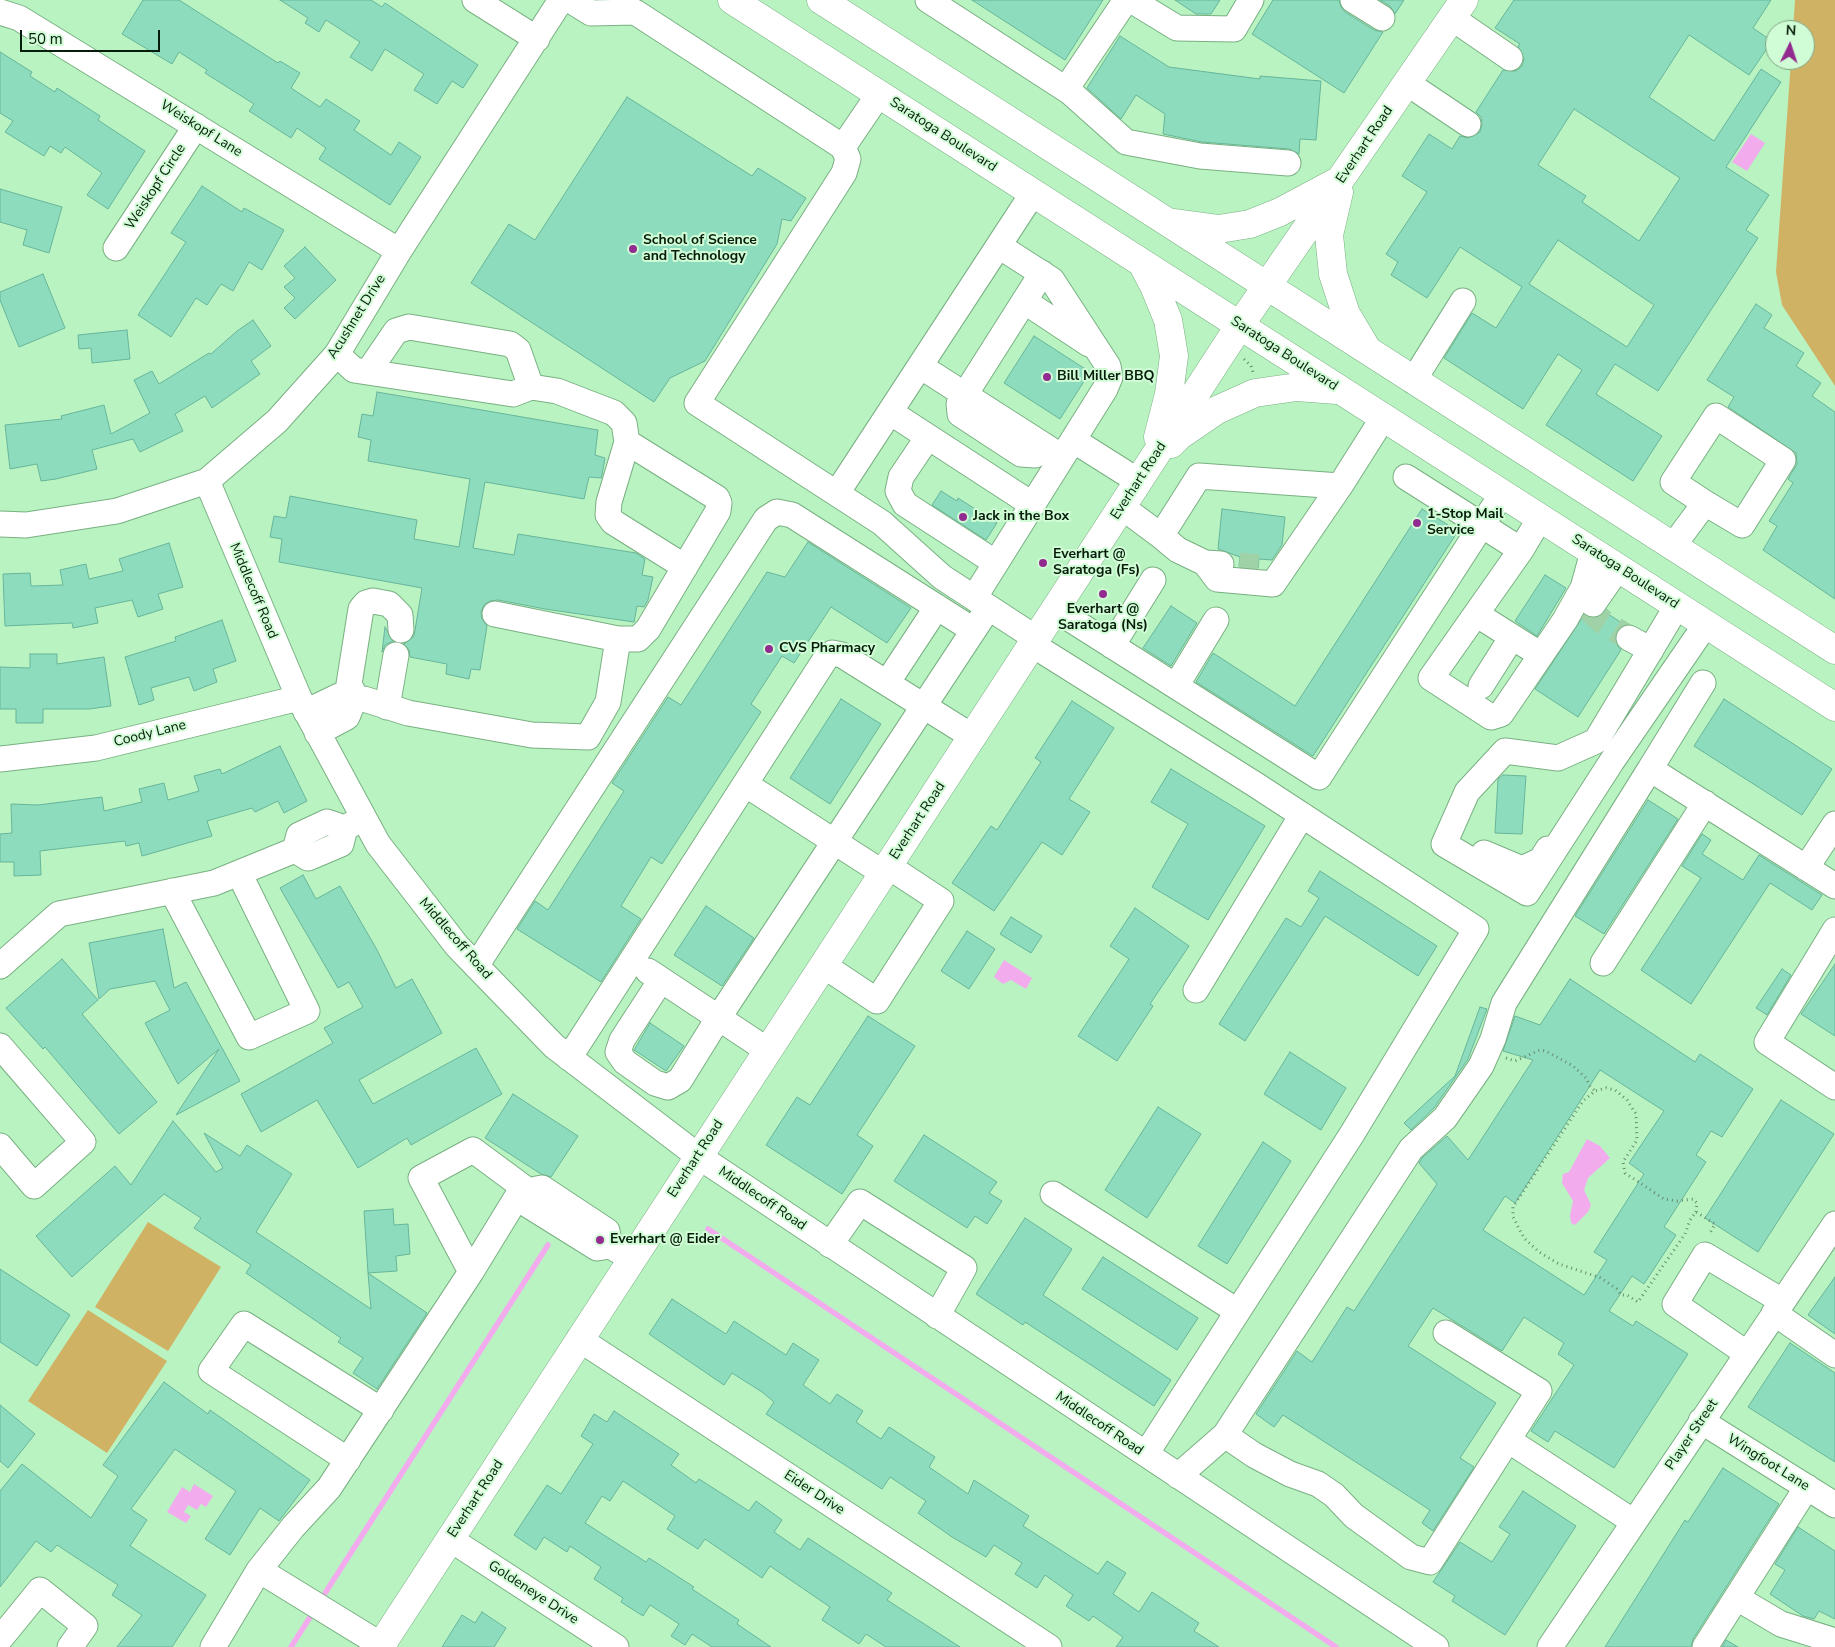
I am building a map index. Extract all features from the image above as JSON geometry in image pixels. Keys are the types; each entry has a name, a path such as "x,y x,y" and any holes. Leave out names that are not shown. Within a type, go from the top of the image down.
{"main road":[{"name":"Saratoga Boulevard","path":"732,0 1835,707"},
{"path":"821,0 1835,650"},
{"name":"Everhart Road","path":"381,1646 579,1339 621,1252 698,1156 1056,610 1240,325 1458,9"},
{"path":"1165,221 1193,227 1219,229 1250,224 1280,212 1342,179"},
{"path":"1342,179 1329,235 1333,274 1346,314 1369,351"},
{"path":"1141,262 1154,286 1168,320 1174,356 1169,394 1160,430 1142,476"},
{"path":"1142,476 1179,436 1217,410 1255,393 1297,387 1340,391"}],"street":[{"path":"475,0 537,39"},
{"name":"Acushnet Drive","path":"0,524 26,525 117,511 207,481 278,421 337,354 399,251 561,0"},
{"path":"570,0 591,13 635,12 842,147 848,160 844,173 697,403 882,523 942,577 981,602 1035,642 1476,929 1352,1134 1146,1454"},
{"path":"928,0 1066,90 1126,142 1200,156 1288,162"},
{"path":"1066,90 1126,0"},
{"path":"1131,0 1177,28 1234,29 1252,0"},
{"path":"1353,0 1382,18"},
{"path":"1458,9 1510,58"},
{"name":"Weiskopf Lane","path":"0,12 19,18 399,251"},
{"path":"1407,83 1468,124"},
{"path":"842,147 879,94"},
{"name":"Weiskopf Circle","path":"116,248 196,126"},
{"path":"837,493 1033,193"},
{"path":"661,980 622,1040 618,1052 625,1062 655,1083 668,1087 680,1080 973,630 981,602 996,563 1033,505 1060,448 1105,389 1110,378 1108,366 1052,280 999,246"},
{"path":"963,394 1042,274"},
{"path":"1024,300 1097,350"},
{"path":"1412,380 1463,301"},
{"path":"368,372 396,331 409,327 510,344 518,350 531,387"},
{"path":"337,354 354,370 513,394 531,387 557,391 614,413 624,423 627,442 609,502 608,515 613,522 685,567"},
{"path":"920,366 963,394 1060,448 1142,476"},
{"path":"890,412 1033,505"},
{"path":"1716,416 1783,460 1742,526 1705,503 1674,482 1716,416"},
{"path":"1205,563 1216,579 1273,584 1340,486 1383,418"},
{"path":"928,436 901,477 898,491 905,504 996,563"},
{"path":"495,614 618,639 638,639 648,629 718,510 719,503 717,498 627,442"},
{"path":"1161,536 1199,476 1340,486"},
{"path":"1406,477 1480,526 1521,550"},
{"name":"Middlecoff Road","path":"207,481 354,823 378,844 457,946 554,1046 698,1156 1436,1647"},
{"path":"1056,610 1319,777 1502,494"},
{"path":"1672,546 1705,503"},
{"path":"1122,507 1178,550 1205,563 1284,570"},
{"path":"476,966 766,519 777,512 792,515 973,630"},
{"path":"1540,518 1521,550 1431,678 1491,717 1501,714 1541,656 1583,588 1593,552"},
{"path":"1594,604 1618,568"},
{"path":"1112,646 1153,580"},
{"path":"355,701 349,684 361,609 366,603 389,604 400,614 401,630"},
{"path":"1677,606 1596,741 1558,758 1505,751 1467,792 1444,844 1527,893 1580,810 1706,624"},
{"path":"887,683 937,607"},
{"path":"1476,614 1541,656"},
{"path":"1176,686 1216,620"},
{"path":"1481,686 1512,637"},
{"path":"1629,638 1651,650"},
{"name":"Coody Lane","path":"0,759 96,748 307,714 339,696 355,701 364,699 408,713 532,735 588,738 608,702 618,639"},
{"path":"569,1058 826,658 832,652 842,655 973,737"},
{"path":"387,707 396,655"},
{"path":"1178,1476 1204,1451 1225,1435 1411,1149 1445,1118 1481,1066 1504,1003 1702,683"},
{"path":"1650,769 1835,886"},
{"path":"745,784 835,842 941,901 877,1001 823,965"},
{"path":"1603,963 1705,803"},
{"path":"1196,990 1302,815"},
{"path":"0,966 59,914 214,883 295,850 299,835 327,822 354,823"},
{"path":"1806,868 1835,824"},
{"path":"172,891 249,1037 307,1011 239,873"},
{"path":"1835,930 1767,1042 1835,1087"},
{"path":"632,960 767,1050"},
{"path":"0,1046 83,1142 34,1186 0,1146"},
{"path":"471,1272 421,1178 473,1150 525,1189 542,1188 607,1231 621,1252"},
{"path":"213,1647 269,1576 293,1527 329,1488 525,1189"},
{"path":"1053,1194 1237,1311"},
{"path":"830,1244 860,1202 964,1268 937,1316"},
{"name":"Player Street","path":"1550,1647 1746,1353 1835,1224"},
{"path":"1746,1353 1675,1304 1706,1255 1778,1307 1835,1355"},
{"path":"348,1460 211,1371 244,1324 381,1410"},
{"path":"1225,1435 1254,1456 1290,1474 1318,1484 1334,1495 1354,1516 1411,1557 1422,1562 1430,1562 1539,1391 1446,1333"},
{"name":"Eider Drive","path":"579,1339 1049,1647"},
{"name":"Wingfoot Lane","path":"1701,1421 1835,1505"},
{"path":"1508,1440 1634,1522"},
{"path":"1705,1647 1807,1487"},
{"name":"Goldeneye Drive","path":"450,1539 616,1647"},
{"path":"269,1576 381,1646"},
{"path":"0,1639 40,1590 85,1626 70,1647"},
{"path":"1737,1598 1781,1624 1835,1641"}],"path":[{"path":"1243,358 1251,366"},
{"path":"1487,1052 1515,1061 1540,1050 1546,1051 1572,1066 1586,1078 1590,1086 1595,1090"},
{"path":"1606,1088 1615,1090 1627,1100 1636,1114 1636,1140 1623,1162 1624,1173 1664,1199 1677,1201 1693,1198 1697,1203 1696,1212 1690,1220 1685,1234 1638,1302 1627,1295 1621,1295 1617,1289 1601,1278 1560,1264 1539,1252 1524,1238 1515,1223 1513,1207 1578,1108 1595,1090 1606,1088"},
{"path":"1696,1212 1715,1224 1705,1244 1706,1255"}],"shaded area":[{"path":"1795,0 1835,0 1835,386 1782,305 1776,272 1790,70 1815,70 1815,20 1794,20"},
{"path":"1751,134 1765,143 1747,171 1732,162"},
{"path":"1004,960 1032,978 1026,989 1011,980 1003,984 994,977"},
{"path":"1587,1139 1600,1146 1610,1158 1588,1178 1584,1190 1591,1205 1588,1212 1575,1225 1571,1223 1570,1215 1573,1201 1562,1183 1563,1174 1569,1172"},
{"path":"148,1222 221,1267 168,1351 95,1307"},
{"path":"88,1310 167,1361 107,1453 28,1401"},
{"path":"194,1484 213,1496 206,1507 201,1504 197,1510 188,1505 184,1512 191,1516 186,1523 167,1512 182,1487 190,1492"}],"building":[{"path":"143,0 179,0 278,63 280,61 300,73 291,88 320,107 326,99 360,121 354,130 391,155 399,142 421,157 390,205 319,159 326,148 297,128 291,138 249,111 254,104 205,73 207,70 179,52 172,64 122,34"},
{"path":"280,0 371,0 382,7 385,3 478,65 463,88 452,81 437,104 414,90 424,74 385,49 372,71 350,57 360,42 326,20 319,32 305,23 308,18"},
{"path":"972,0 1103,0 1065,60"},
{"path":"1175,0 1220,0 1211,14 1196,14"},
{"path":"1273,0 1339,0 1345,12 1374,30 1383,32 1344,93 1252,34"},
{"path":"1380,0 1404,0 1395,14 1390,6"},
{"path":"1514,0 1771,0 1753,28 1765,36 1765,51 1749,75 1689,35 1649,97 1714,141 1761,69 1781,82 1726,167 1769,195 1746,230 1758,238 1658,391 1615,364 1596,394 1662,436 1633,481 1546,425 1582,370 1558,354 1523,409 1444,358 1472,313 1496,328 1522,287 1460,247 1427,298 1391,275 1398,262 1386,254 1427,192 1402,176 1429,134 1452,149 1460,136 1468,138 1480,132 1481,117 1476,112 1503,70 1516,71 1522,66 1524,59 1518,46 1520,44 1495,28","holes":["1574,109 1680,178 1639,241 1582,202 1586,196 1538,165","1558,240 1654,305 1627,347 1529,284"]},
{"path":"1120,36 1169,67 1260,79 1260,76 1321,81 1316,140 1300,139 1299,154 1289,149 1202,142 1163,134 1165,114 1136,95 1121,119 1087,88"},
{"path":"0,52 32,72 30,76 55,92 57,88 100,116 98,120 145,151 108,209 87,195 102,173 65,147 61,153 50,146 44,156 5,132 13,121 0,113"},
{"name":"School of Science and Technology","path":"627,97 752,176 758,168 806,198 791,221 782,219 777,244 705,361 670,378 654,402 471,283 509,224 535,240"},
{"path":"202,186 242,212 244,208 284,230 262,270 249,262 233,291 221,284 207,305 196,298 171,337 138,315 186,242 171,233"},
{"path":"0,189 62,207 49,253 23,245 27,230 0,222"},
{"path":"305,247 336,280 295,319 284,308 295,298 284,287 295,278 284,266"},
{"path":"43,274 65,328 19,347 0,300 0,292"},
{"path":"1756,304 1772,315 1764,328 1804,353 1796,366 1821,383 1812,396 1835,412 1835,599 1763,550 1777,526 1769,521 1793,483 1788,479 1797,464 1796,453 1728,407 1734,397 1707,380"},
{"path":"253,320 271,346 251,361 260,374 212,408 205,396 175,414 183,431 140,452 133,439 92,450 97,469 56,479 41,481 37,464 10,469 5,425 62,419 61,416 104,405 111,434 150,413 134,380 152,371 159,384 209,353 211,354 237,331"},
{"path":"127,330 130,359 92,363 91,348 79,349 78,335"},
{"name":"Bill Miller BBQ","path":"1034,336 1090,372 1060,419 1004,383"},
{"path":"377,392 598,430 595,455 605,458 602,475 601,478 589,477 584,499 485,482 473,548 514,555 518,534 636,553 645,559 642,575 653,577 648,600 644,607 637,606 634,622 498,600 490,601 484,605 481,612 482,619 487,626 480,670 471,669 469,679 446,674 447,664 410,657 409,650 404,644 414,636 422,588 279,562 282,539 270,537 274,516 286,518 290,496 417,520 414,539 459,547 470,479 368,461 371,440 358,437 362,414 373,416"},
{"name":"Jack in the Box","path":"941,491 957,501 958,498 997,523 986,540 932,505"},
{"path":"1222,509 1285,517 1282,545 1272,560 1259,559 1258,568 1239,566 1240,557 1218,549"},
{"path":"1422,509 1458,531 1313,756 1196,682 1213,653 1295,706"},
{"path":"808,542 911,608 887,643 831,607 794,663 782,656 751,704 761,712 662,864 651,857 621,906 641,919 601,982 517,929 535,901 548,910 624,791 612,783 668,697 681,705 767,572 785,577"},
{"path":"169,543 183,587 158,594 163,609 138,617 132,600 95,608 98,623 73,628 72,623 5,626 3,574 30,573 31,586 63,585 60,570 86,564 89,579 123,571 119,559"},
{"path":"1545,575 1566,588 1537,636 1515,621"},
{"path":"1171,606 1197,623 1171,666 1143,648"},
{"path":"1605,612 1625,625 1617,631 1615,638 1621,650 1578,717 1535,689 1584,615 1592,618 1600,617"},
{"path":"222,620 236,661 213,669 217,682 194,691 189,677 151,688 154,700 139,705 125,657 176,641 175,637"},
{"path":"385,627 393,641 385,645 382,652"},
{"path":"30,654 57,654 57,664 104,657 111,706 89,709 43,709 43,723 16,723 16,709 0,709 0,667 30,668"},
{"path":"841,699 881,724 830,804 790,778"},
{"path":"1724,699 1832,769 1802,815 1694,746"},
{"path":"1072,701 1114,728 1069,799 1090,812 1062,855 1042,842 994,911 952,883 991,826 997,830 1041,762 1035,758"},
{"path":"280,746 307,801 284,813 278,801 255,812 252,808 207,821 212,836 142,856 139,843 126,846 125,841 40,851 41,875 14,876 14,862 0,862 0,834 12,833 11,804 38,805 102,797 104,811 142,802 139,789 164,783 168,800 199,791 194,776 220,769 222,774"},
{"path":"1171,769 1265,826 1208,920 1152,887 1188,824 1151,802"},
{"path":"1503,775 1526,776 1522,834 1495,833 1498,779"},
{"path":"1648,800 1678,819 1604,934 1575,916"},
{"path":"1702,834 1711,840 1702,854 1743,880 1759,855 1822,895 1812,910 1770,883 1691,1004 1641,970 1701,878 1682,866"},
{"path":"1320,871 1437,946 1418,976 1325,916 1245,1041 1219,1024 1286,918 1301,927 1319,898 1308,891"},
{"path":"303,875 316,899 340,886 376,948 396,988 412,979 442,1033 359,1080 373,1104 476,1048 502,1094 411,1145 407,1138 358,1168 317,1100 261,1132 241,1094 333,1043 324,1028 363,1007 349,982 338,988 280,888"},
{"path":"706,906 754,938 722,986 674,955"},
{"path":"1135,908 1189,946 1150,1004 1153,1006 1117,1061 1078,1036 1129,959 1110,946"},
{"path":"1011,917 1042,936 1031,953 1000,934"},
{"path":"163,929 174,988 186,982 240,1081 176,1115 219,1049 178,1084 145,1023 170,1010 155,981 110,989 99,999 89,943"},
{"path":"967,931 995,949 969,989 941,971"},
{"path":"62,959 98,1000 82,1014 157,1102 119,1134 45,1047 43,1049 6,1008"},
{"path":"1835,964 1835,1036 1801,1014"},
{"path":"1782,969 1791,975 1767,1015 1756,1008"},
{"path":"1570,979 1695,1062 1700,1054 1753,1089 1722,1137 1711,1131 1696,1155 1706,1162 1664,1227 1676,1235 1644,1284 1632,1276 1609,1311 1633,1326 1636,1321 1688,1354 1614,1468 1555,1431 1548,1442 1531,1431 1574,1365 1558,1354 1564,1343 1524,1317 1502,1351 1433,1308 1408,1346 1496,1403 1460,1458 1474,1467 1433,1531 1422,1523 1430,1510 1283,1415 1274,1427 1256,1414 1297,1351 1312,1362 1347,1307 1354,1311 1437,1184 1419,1163 1422,1158 1447,1136 1468,1160 1533,1060 1503,1051 1515,1016 1540,1025","holes":["1600,1070 1664,1111 1629,1163 1644,1174 1594,1252 1607,1260 1584,1295 1483,1230 1505,1196 1515,1203"]},
{"path":"1480,1007 1487,1009 1468,1059 1434,1108 1411,1130 1404,1123 1455,1076"},
{"path":"868,1016 915,1046 857,1135 873,1146 842,1194 766,1145 797,1097 810,1105"},
{"path":"650,1023 684,1046 666,1071 634,1050"},
{"path":"1290,1052 1346,1088 1321,1130 1264,1094"},
{"path":"513,1094 578,1136 551,1177 541,1174 485,1138"},
{"path":"1781,1100 1834,1134 1758,1252 1705,1218"},
{"path":"1158,1107 1201,1134 1147,1218 1105,1190"},
{"path":"173,1121 216,1172 223,1168 204,1133 240,1156 247,1145 292,1174 256,1232 371,1309 368,1273 427,1313 377,1389 353,1373 363,1358 338,1342 341,1338 246,1273 251,1265 194,1228 201,1218 164,1194 72,1277 36,1236 115,1166 131,1185"},
{"path":"924,1135 997,1182 989,1193 1002,1201 987,1224 975,1216 967,1228 894,1181"},
{"path":"1263,1142 1291,1161 1227,1264 1198,1246"},
{"path":"393,1209 394,1225 408,1224 410,1254 396,1256 397,1271 368,1273 364,1211"},
{"path":"1025,1218 1072,1249 1043,1295 1171,1380 1154,1406 1025,1322 1023,1325 976,1294"},
{"path":"1103,1257 1198,1318 1177,1350 1082,1289"},
{"path":"0,1269 70,1315 37,1366 0,1342"},
{"path":"1835,1277 1835,1334 1808,1315"},
{"path":"672,1299 726,1334 734,1321 786,1355 793,1343 819,1360 803,1385 830,1404 837,1394 863,1411 856,1422 881,1439 889,1427 935,1457 929,1467 968,1494 974,1480 1029,1516 1023,1526 1098,1574 1107,1561 1126,1573 1113,1594 1139,1612 1152,1592 1199,1623 1194,1631 1219,1647 1116,1647 1123,1637 1093,1616 1089,1621 1066,1606 1073,1595 1045,1575 1037,1588 1015,1574 1022,1563 994,1545 986,1557 952,1537 918,1513 926,1501 890,1477 882,1489 766,1414 774,1402 762,1392 732,1373 724,1385 649,1334"},
{"path":"1790,1343 1835,1373 1835,1462 1748,1407"},
{"path":"164,1382 208,1414 210,1410 310,1480 279,1521 260,1508 230,1555 205,1539 236,1491 175,1449 131,1509 147,1520 130,1546 206,1595 172,1647 117,1647 142,1615 112,1595 118,1585 57,1545 51,1552 36,1541 0,1587 0,1491 22,1464 91,1518 118,1476 103,1465"},
{"path":"0,1405 35,1434 8,1468 0,1461"},
{"path":"614,1411 679,1454 671,1465 696,1483 699,1479 749,1511 756,1501 782,1520 774,1532 800,1550 808,1538 892,1593 887,1600 960,1647 886,1647 866,1634 859,1644 822,1620 830,1607 770,1566 762,1578 705,1539 698,1549 667,1529 675,1516 623,1481 610,1501 602,1496 585,1523 646,1562 649,1558 694,1587 692,1589 739,1620 737,1624 771,1647 712,1647 692,1634 685,1645 671,1636 679,1624 650,1605 643,1616 621,1602 623,1598 594,1579 601,1567 570,1546 567,1552 544,1537 536,1550 514,1535 547,1485 561,1494 593,1444 581,1436 594,1414 607,1422"},
{"path":"1723,1468 1779,1504 1693,1639 1691,1647 1605,1647 1685,1520 1688,1522"},
{"path":"1523,1491 1576,1526 1505,1635 1452,1601 1455,1596 1433,1582 1460,1542 1492,1562 1510,1534 1499,1527"},
{"path":"1798,1527 1835,1551 1835,1619 1819,1611 1814,1619 1803,1616 1770,1594 1785,1570 1775,1564"},
{"path":"482,1612 506,1628 494,1647 442,1647 462,1615 475,1623"},
{"path":"1726,1640 1738,1647 1722,1647"}],"waterway":[{"path":"708,1229 1336,1647"},
{"path":"320,1601 548,1245"},
{"path":"291,1647 314,1611"}],"tunnel":[{"path":"1239,565 1258,567"},
{"path":"1593,604 1592,612 1603,622 1629,638"}],"place":[{"name":"School of Science and Technology","path":"633,249"},
{"name":"Bill Miller BBQ","path":"1047,377"},
{"name":"Jack in the Box","path":"963,517"},
{"name":"1-Stop Mail Service","path":"1417,523"},
{"name":"Everhart @ Saratoga (Fs)","path":"1043,563"},
{"name":"Everhart @ Saratoga (Ns)","path":"1103,594"},
{"name":"CVS Pharmacy","path":"769,649"},
{"name":"Everhart @ Eider","path":"600,1240"}]}
